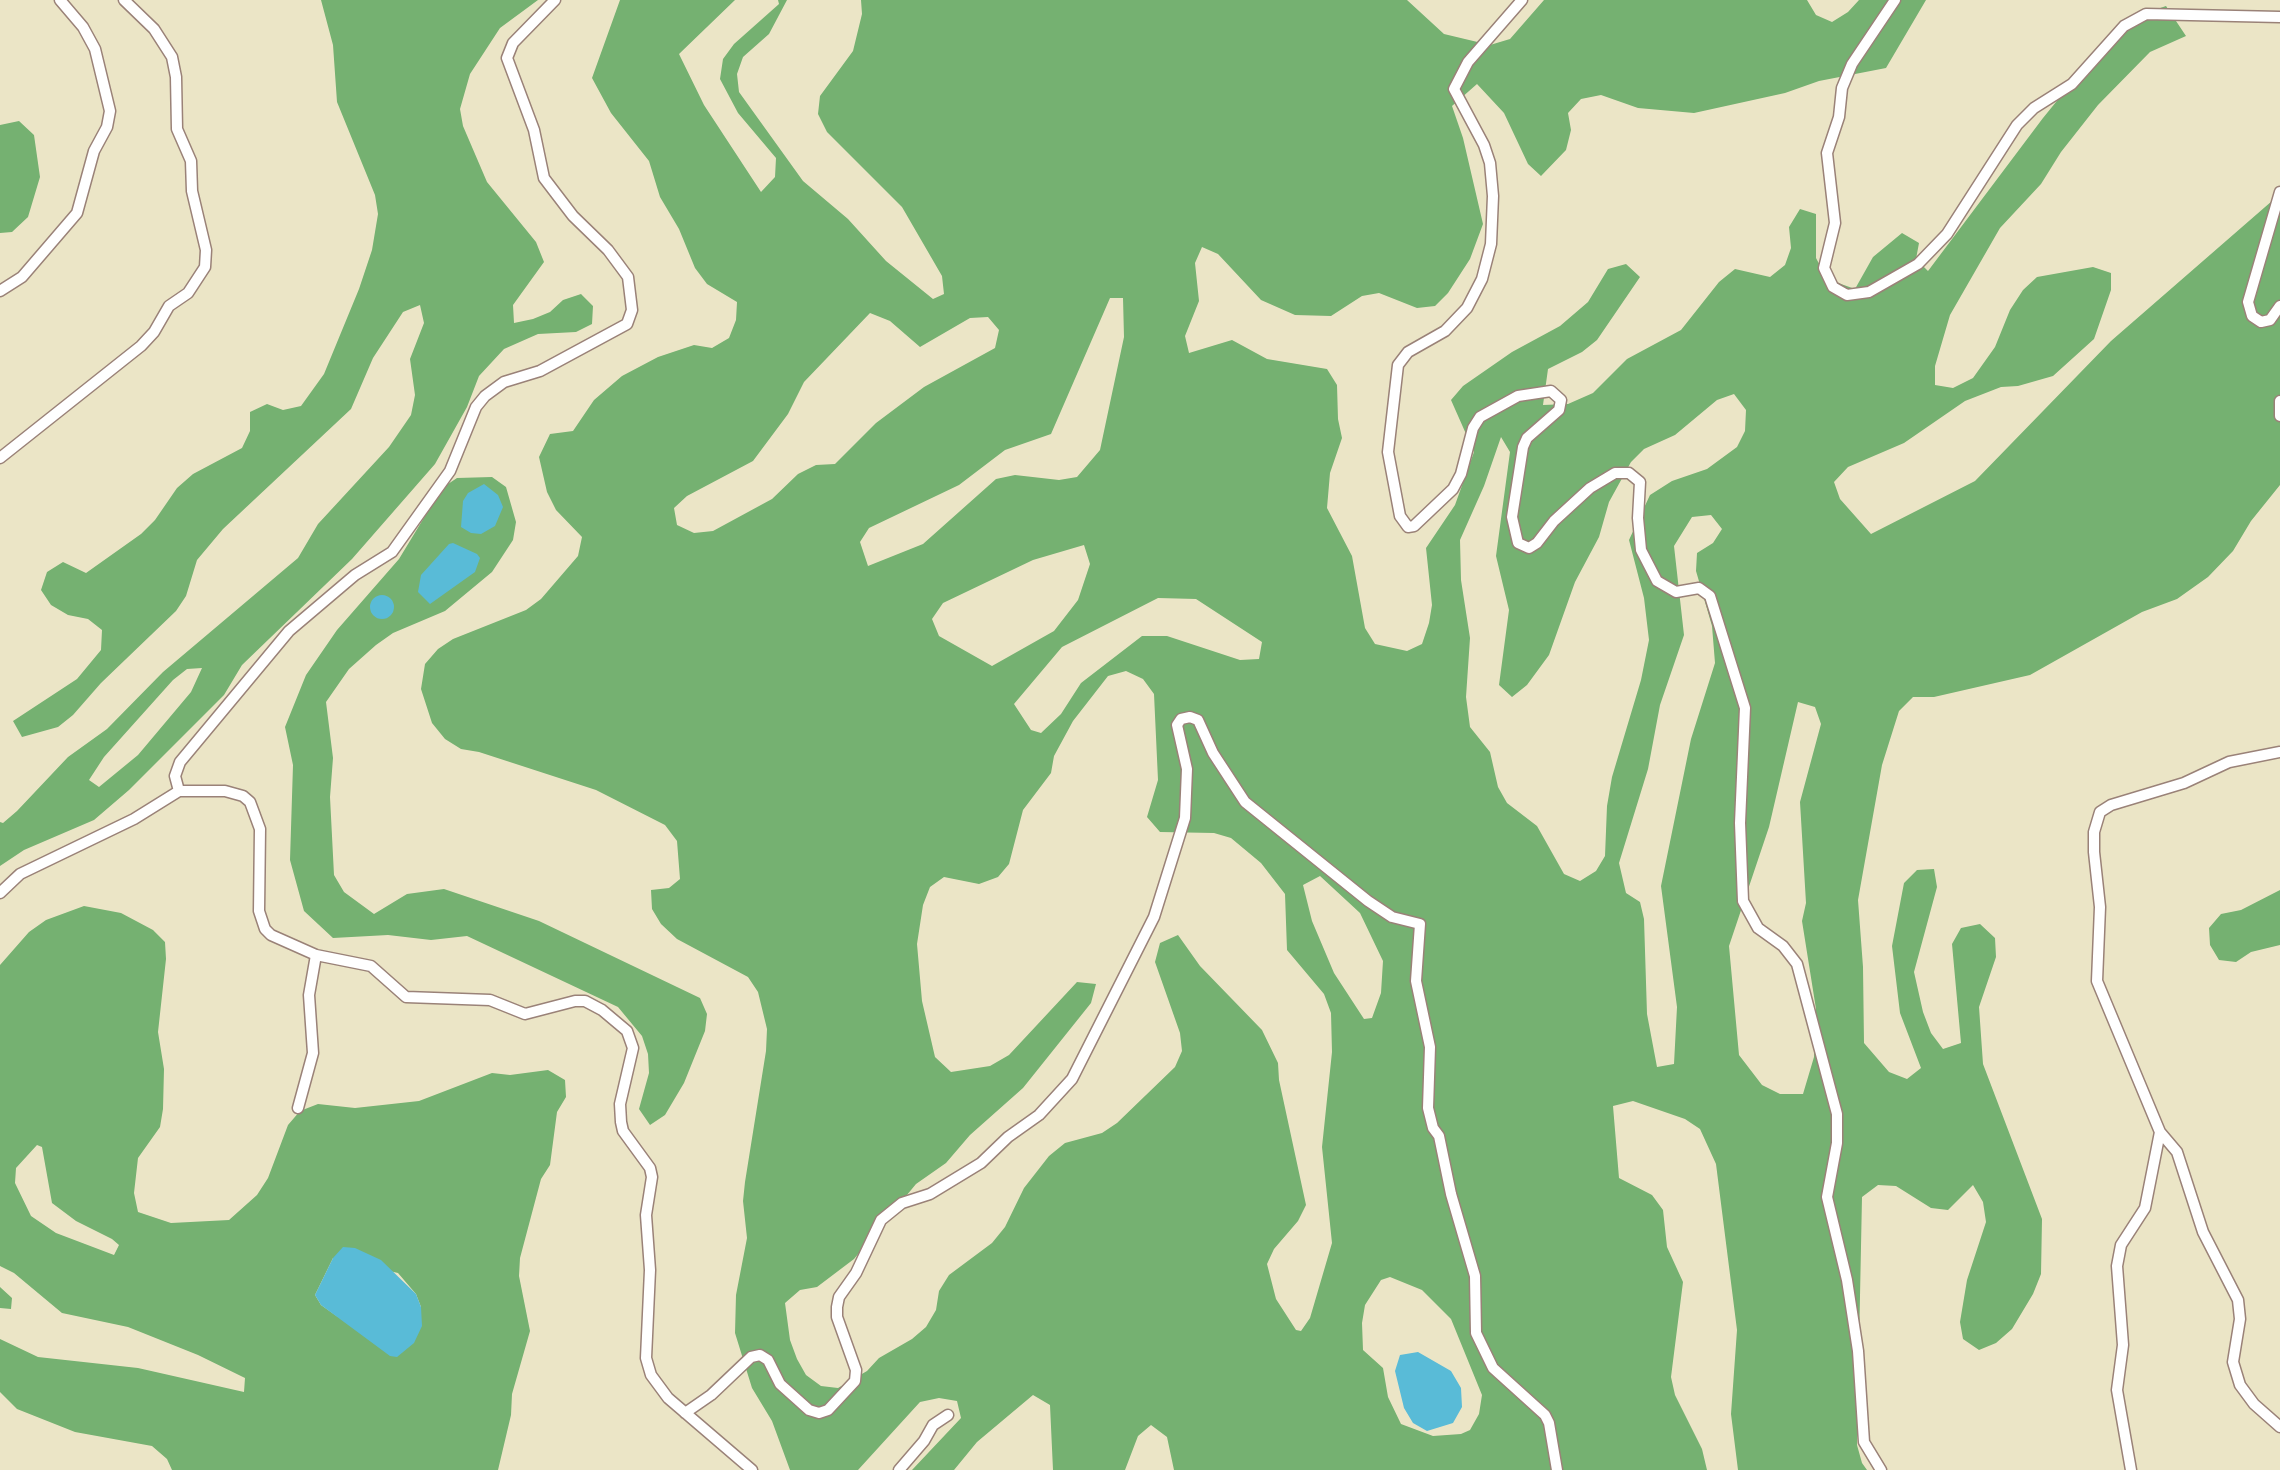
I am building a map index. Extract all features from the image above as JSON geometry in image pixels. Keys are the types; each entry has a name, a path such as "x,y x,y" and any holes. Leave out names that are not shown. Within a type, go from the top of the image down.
{"street":[{"path":"0,291 22,277 77,214 94,151 107,127 110,111 95,49 83,27 60,0"},
{"path":"0,458 141,346 154,332 169,306 188,293 205,267 206,250 192,191 191,161 177,129 176,77 172,57 154,29 124,0"},
{"path":"179,790 175,776 180,762 289,631 355,575 392,552 450,471 476,407 485,396 504,382 540,371 626,324 632,310 628,277 608,250 573,216 544,178 534,131 507,58 513,43 555,0"},
{"path":"1522,0 1468,62 1454,89 1484,145 1490,163 1493,196 1491,244 1482,279 1467,308 1445,331 1408,352 1398,365 1388,452 1400,516 1408,527 1414,526 1453,489 1461,474 1473,428 1480,417 1518,397 1551,391 1561,400 1559,410 1527,438 1523,447 1512,517 1518,543 1530,548 1554,521 1590,488 1615,473 1629,472 1640,482 1638,518 1641,550 1657,581 1676,592 1699,588 1710,596 1745,708 1740,823 1743,901 1758,928 1783,946 1797,964 1837,1114 1839,1130 1828,1197 1847,1280 1858,1351 1864,1442 1881,1470"},
{"path":"1895,0 1852,64 1842,88 1839,117 1827,153 1835,223 1824,268 1833,287 1847,295 1869,292 1918,264 1947,234 2017,125 2034,108 2072,84 2124,26 2146,14 2280,17"},
{"path":"2280,192 2249,302 2252,316 2261,322 2270,320 2280,306"},
{"path":"2280,401 2280,416"},
{"path":"685,1413 710,1395 751,1357 760,1355 768,1360 780,1384 809,1410 819,1413 828,1410 855,1381 856,1370 837,1317 837,1307 839,1297 856,1273 881,1220 902,1203 930,1194 981,1163 1008,1136 1039,1115 1067,1086 1154,917 1185,818 1187,769 1177,725 1181,719 1190,717 1198,720 1213,752 1245,802 1368,901 1392,917 1420,924 1416,981 1430,1047 1428,1108 1433,1128 1439,1136 1451,1195 1475,1276 1475,1334 1493,1368 1545,1415 1549,1423 1556,1470"},
{"path":"2280,752 2229,762 2184,783 2111,805 2100,812 2094,832 2100,907 2097,981 2160,1132 2177,1152 2203,1232 2238,1300 2240,1319 2233,1362 2240,1385 2254,1404 2280,1427"},
{"path":"0,893 20,874 134,819 179,790 225,791 243,796 250,802 261,829 258,911 265,929 316,955 371,966 406,997 490,1000 524,1014 586,1001 603,1010 626,1031 633,1048 621,1104 621,1122 623,1131 650,1168 652,1177 646,1215 650,1270 646,1358 651,1375 685,1413 752,1470"},
{"path":"298,1108 313,1053 309,995 316,955"},
{"path":"2131,1470 2117,1390 2123,1345 2116,1265 2120,1245 2145,1208 2160,1132"},
{"path":"900,1470 925,1441 933,1425 948,1415"}],"green space":[{"path":"321,0 538,0 500,28 470,74 460,109 463,126 487,182 536,242 544,262 513,305 514,323 550,312 563,300 581,294 593,306 592,324 576,332 538,334 504,349 479,376 467,407 435,464 352,559 242,665 224,695 129,790 94,820 24,850 0,866 0,822 3,823 17,811 68,757 107,729 163,672 298,558 318,524 389,447 411,415 415,395 410,359 424,323 420,305 403,312 373,358 351,409 223,529 197,560 186,596 176,611 101,683 73,715 58,727 22,737 13,721 77,679 101,650 102,630 88,619 68,615 51,605 41,590 47,572 63,562 86,573 141,534 155,520 177,488 193,474 242,448 250,431 250,412 267,404 283,410 301,406 324,374 359,289 372,250 378,214 375,195 337,102 333,45","holes":["202,668 191,692 138,755 99,787 89,780 104,757 173,680 187,669"]},
{"path":"620,0 735,0 679,54 704,105 761,192 775,177 776,158 738,113 720,79 723,59 734,44 779,4 778,0 787,0 769,34 743,57 737,74 739,92 803,181 848,219 886,261 933,299 944,294 942,276 902,207 827,132 818,114 820,96 853,51 862,14 861,0 1407,0 1444,34 1490,45 1510,39 1544,0 1807,0 1816,15 1832,22 1848,12 1859,0 1926,0 1886,68 1819,81 1785,93 1694,113 1638,108 1601,95 1581,99 1568,113 1571,130 1566,150 1541,176 1528,164 1504,113 1477,84 1452,106 1463,138 1483,224 1470,259 1448,293 1435,306 1417,308 1379,293 1362,296 1331,316 1295,315 1261,300 1218,254 1202,247 1195,263 1199,301 1185,336 1189,353 1232,340 1267,359 1327,369 1337,385 1338,419 1342,438 1330,473 1327,508 1352,556 1365,628 1375,644 1407,651 1422,644 1429,623 1432,605 1426,548 1455,505 1474,452 1451,400 1463,386 1512,352 1560,326 1588,302 1608,269 1626,264 1640,277 1597,340 1582,352 1548,369 1543,405 1568,404 1593,393 1627,359 1681,330 1719,282 1735,269 1770,277 1785,265 1791,248 1789,227 1800,209 1816,214 1816,258 1827,279 1855,289 1873,257 1902,233 1919,243 1916,259 1928,271 2043,118 2122,21 2166,6 2186,36 2150,52 2098,105 2061,152 2041,184 2000,228 1950,315 1935,366 1935,385 1953,388 1973,378 1995,347 2010,310 2023,290 2037,277 2093,267 2111,273 2111,290 2094,339 2053,376 2018,386 2001,387 1965,401 1904,443 1848,467 1834,482 1840,499 1871,534 1975,481 2111,341 2280,194 2280,485 2251,521 2233,551 2208,577 2177,599 2142,612 2030,675 1934,697 1913,697 1899,711 1882,765 1858,900 1863,967 1864,1043 1889,1072 1907,1079 1921,1068 1900,1013 1892,946 1904,883 1917,870 1934,869 1937,887 1914,972 1923,1012 1931,1033 1943,1049 1961,1043 1952,944 1961,928 1980,924 1995,938 1996,957 1979,1007 1983,1064 2042,1219 2041,1274 2033,1294 2012,1329 1996,1343 1979,1350 1963,1339 1960,1322 1967,1280 1986,1222 1983,1202 1973,1185 1948,1210 1931,1208 1896,1186 1878,1185 1862,1197 1857,1445 1867,1470 1738,1470 1731,1414 1737,1330 1716,1164 1700,1129 1685,1119 1633,1101 1613,1106 1619,1178 1652,1195 1663,1210 1667,1247 1683,1282 1671,1377 1675,1395 1702,1449 1707,1470 1174,1470 1167,1437 1151,1425 1138,1436 1125,1470 1053,1470 1050,1405 1033,1395 977,1442 954,1470 912,1470 961,1418 957,1401 939,1398 920,1402 858,1470 790,1470 772,1421 752,1388 735,1333 736,1295 747,1238 743,1201 745,1182 766,1051 767,1029 758,992 748,977 677,939 661,924 652,909 651,890 669,888 680,879 677,841 665,825 596,790 479,752 461,749 445,739 432,723 421,689 425,664 438,649 453,639 526,610 541,599 578,556 582,537 556,510 547,492 539,457 550,434 573,431 594,400 622,376 658,357 694,345 712,348 729,338 736,320 737,302 707,284 695,268 679,229 660,197 649,161 611,113 592,78","holes":["1110,298 1123,298 1124,337 1100,450 1077,477 1059,480 1015,475 996,479 923,544 868,566 860,542 869,528 959,485 1005,450 1051,434","870,313 890,321 920,347 970,318 988,317 999,330 995,348 924,387 876,423 835,464 816,465 798,474 772,499 713,531 694,533 677,525 674,508 687,496 753,461 788,414 804,382","1734,394 1746,410 1745,431 1737,447 1707,469 1672,481 1650,495 1629,540 1644,598 1649,640 1641,680 1612,777 1607,806 1605,856 1596,871 1580,881 1564,874 1537,826 1507,803 1498,787 1490,752 1470,727 1466,697 1470,638 1461,580 1460,540 1484,486 1501,437 1510,452 1496,556 1509,610 1499,685 1512,697 1527,685 1549,655 1575,582 1599,537 1609,502 1631,462 1644,449 1675,435 1717,400","1711,515 1722,529 1713,543 1697,553 1696,571 1712,626 1715,663 1691,739 1661,886 1677,1007 1674,1064 1657,1067 1647,1014 1644,919 1640,902 1626,893 1619,863 1648,769 1660,705 1684,635 1674,546 1692,517","1084,545 1090,564 1078,600 1054,631 992,666 939,636 932,619 943,603 1033,560","1158,598 1196,599 1262,642 1259,659 1240,660 1167,636 1142,636 1081,683 1061,714 1041,733 1031,730 1014,704 1062,647","1126,671 1143,679 1154,694 1158,780 1147,817 1160,832 1214,833 1231,838 1261,863 1285,894 1287,950 1324,994 1331,1013 1332,1052 1322,1147 1332,1243 1310,1318 1301,1331 1296,1330 1276,1299 1267,1264 1274,1249 1298,1221 1306,1205 1279,1080 1278,1063 1262,1030 1200,966 1178,935 1160,943 1155,962 1180,1033 1182,1051 1175,1067 1117,1123 1102,1133 1065,1143 1049,1156 1024,1188 1005,1227 992,1243 949,1275 939,1291 936,1310 926,1327 912,1339 879,1358 867,1371 838,1388 821,1386 806,1375 797,1359 790,1340 785,1303 800,1290 817,1287 854,1259 916,1184 946,1163 970,1135 1023,1088 1091,1003 1096,984 1077,982 1009,1055 990,1066 951,1072 935,1057 922,1001 917,944 923,905 930,887 944,877 979,884 998,877 1009,864 1023,810 1051,773 1054,756 1073,721 1108,676","1798,702 1815,707 1821,724 1800,802 1806,903 1802,921 1816,1009 1814,1057 1803,1094 1780,1094 1762,1085 1739,1055 1729,946 1769,827","1320,876 1360,913 1383,961 1381,993 1372,1018 1364,1019 1334,973 1312,921 1303,885","1390,1277 1422,1290 1451,1319 1482,1395 1479,1414 1470,1430 1461,1434 1433,1436 1401,1424 1388,1397 1383,1368 1363,1350 1362,1323 1365,1305 1381,1280"]},
{"path":"19,121 34,135 40,177 28,217 12,232 0,233 0,125"},
{"path":"492,477 506,487 516,522 513,540 492,572 445,611 393,633 376,645 349,669 326,702 333,758 330,797 334,875 344,892 374,914 407,894 444,889 539,921 700,998 707,1014 705,1031 684,1083 665,1115 650,1125 639,1109 649,1073 648,1054 642,1036 618,1007 467,936 431,940 388,935 333,938 304,911 290,860 293,765 285,727 306,675 337,630 399,559 442,488 457,478"},
{"path":"2280,890 2280,945 2251,952 2236,962 2219,960 2210,945 2209,928 2221,914 2241,910"},
{"path":"84,906 121,913 153,930 165,942 166,959 158,1032 164,1069 163,1109 160,1127 138,1158 134,1193 138,1212 171,1223 229,1220 257,1195 268,1178 288,1125 300,1111 318,1104 355,1108 419,1101 492,1073 510,1075 548,1070 565,1080 566,1097 557,1112 550,1165 541,1179 520,1258 519,1276 530,1331 512,1394 511,1415 498,1470 172,1470 167,1459 152,1446 75,1432 17,1409 0,1392 0,1339 38,1357 138,1368 244,1392 245,1378 198,1355 128,1327 62,1313 14,1273 0,1266 0,965 29,932 46,920","holes":["37,1145 42,1147 52,1203 76,1221 112,1239 119,1245 114,1255 56,1233 31,1216 15,1183 16,1168","333,1258 398,1273 416,1294 421,1307 338,1317 321,1305 315,1295"]},
{"path":"0,1287 12,1298 11,1309 0,1308"}],"water":[{"path":"484,484 498,495 503,507 495,526 481,534 471,533 461,527 463,501 468,493"},
{"path":"453,543 477,554 480,558 475,572 430,604 418,592 421,575 449,544"},
{"path":"382,595 391,598 394,607 391,616 382,619 373,616 370,607 373,598"},
{"path":"343,1247 355,1248 381,1260 416,1294 421,1307 422,1326 414,1343 397,1357 390,1356 321,1305 315,1295 333,1258"},
{"path":"1418,1352 1451,1371 1461,1388 1462,1407 1453,1423 1427,1431 1413,1423 1404,1408 1395,1371 1400,1355"}]}
